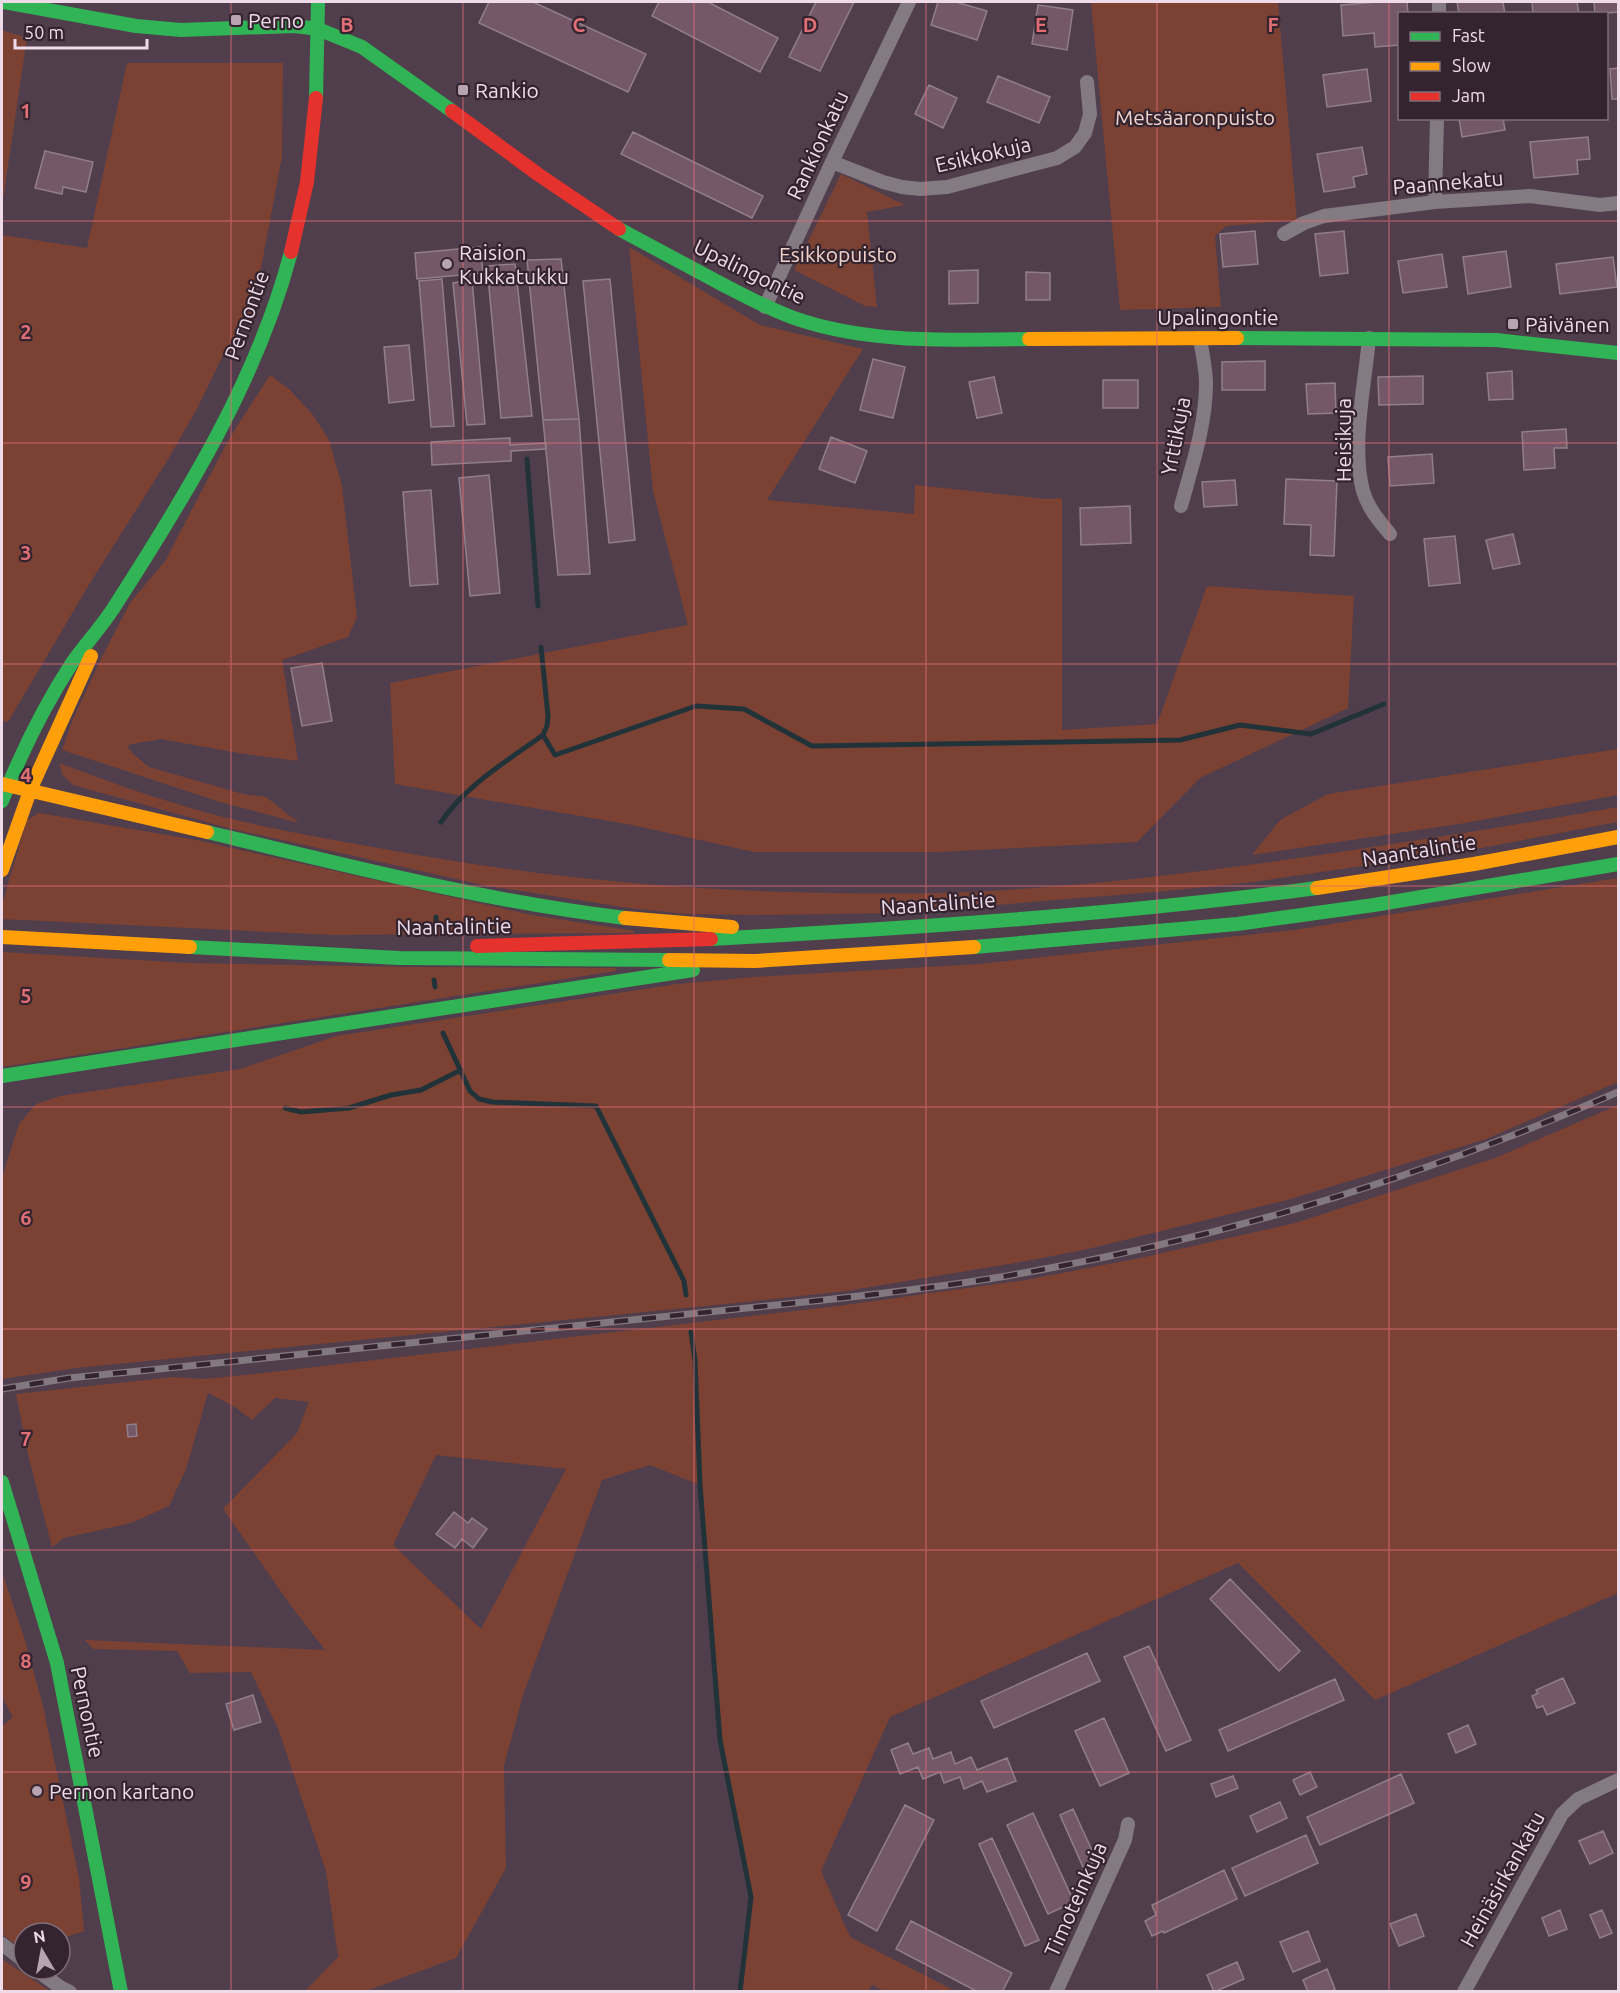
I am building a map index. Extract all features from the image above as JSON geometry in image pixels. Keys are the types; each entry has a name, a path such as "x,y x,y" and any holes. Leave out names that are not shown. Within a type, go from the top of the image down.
{"main road":[{"name":"Upalingontie","path":"4,2 135,26 181,30 295,26 318,29 362,47 539,176 610,224 765,307 796,319 836,329 905,338 1008,341 1200,338 1496,340 1618,353"},
{"name":"Pernontie","path":"2,870 53,733 112,611 217,435 243,383 273,307 294,241 307,183 316,103 318,2"},
{"name":"Pernontie","path":"2,801 4,785 37,724 73,664 112,611"},
{"path":"4,785 359,868 569,911 651,921 812,933"},
{"name":"Naantalintie","path":"255,950 573,945 812,933 1095,912 1232,899 1359,882 1618,837"},
{"name":"Naantalintie","path":"2,937 399,958 755,961 966,948 1236,924 1374,905 1618,864"},
{"path":"3,1079 297,1029 755,961"},
{"name":"Pernontie","path":"2,1482 57,1663 121,1992"}],"street":[{"name":"Rankionkatu","path":"765,307 909,2"},
{"name":"Esikkokuja","path":"832,162 902,188 920,189 947,187 1057,158 1075,147 1085,133 1090,114 1088,82"},
{"path":"1435,202 1437,120"},
{"name":"Paannekatu","path":"1284,234 1304,223 1324,216 1435,202 1530,196 1600,205 1618,203"},
{"name":"Yrttikuja","path":"1181,506 1205,408 1206,381 1200,338"},
{"name":"Heisikuja","path":"1370,338 1359,435 1360,465 1364,492 1373,513 1390,534"},
{"name":"Heinäsirkankatu","path":"1464,1992 1562,1814 1578,1799 1618,1780"},
{"name":"Timoteinkuja","path":"1056,1992 1125,1840 1128,1824"},
{"path":"52,1981 70,1992"}],"green space":[{"name":"Metsäaronpuisto","path":"1091,2 1278,2 1297,220 1226,226 1215,236 1221,307 1120,310"},
{"path":"2,30 27,38 2,206"},
{"path":"127,63 283,63 282,157 253,310 224,353 197,409 167,461 90,583 8,722 2,721 2,235 87,248"},
{"name":"Esikkopuisto","path":"841,174 905,205 867,212 877,307 865,306 794,270"},
{"path":"629,247 760,325 863,349 767,500 914,514 915,485 1046,499 1062,498 1062,730 1157,724 1207,586 1354,596 1348,708 1200,778 1137,842 938,852 754,852 632,825 395,784 390,683 688,625 653,491"},
{"path":"270,375 289,389 313,415 329,440 342,486 357,617 348,637 282,660 298,761 161,739 127,745 133,754 149,767 243,794 266,797 299,823 220,802 62,750 73,719 130,603 165,561 229,439"},
{"path":"1618,749 1618,795 1465,823 1252,855 1280,820 1328,794"},
{"path":"59,763 187,807 280,830 350,843 544,874 658,885 772,892 929,893 1070,885 1313,856 1618,807 1618,822 1465,851 1253,882 1166,891 899,913 686,914 629,908 488,886 228,828 73,785 63,775"},
{"path":"39,813 196,840 532,915 635,931 634,933 332,935 2,919 2,904 27,820"},
{"path":"1618,878 1618,1082 1486,1139 1291,1199 1088,1249 846,1291 76,1368 2,1379 2,1177 19,1124 36,1104 60,1096 240,1069 336,1036 677,984 754,977 979,964 1294,930"},
{"path":"2,952 189,963 615,968 616,971 2,1067"},
{"path":"1618,1105 1618,1593 1375,1700 1238,1563 890,1717 821,1871 850,1937 955,1991 885,1991 872,1985 869,1991 740,1991 751,1897 720,1740 700,1485 650,1465 602,1480 523,1695 504,1766 506,1868 456,1958 366,1991 305,1991 338,1957 326,1871 279,1731 251,1672 190,1673 177,1651 94,1649 84,1640 325,1650 223,1509 297,1433 309,1402 275,1398 252,1420 235,1407 208,1393 186,1469 169,1506 131,1523 64,1538 52,1547 29,1459 16,1394 173,1377 204,1379 263,1373 838,1306 1026,1280 1140,1258 1295,1223 1495,1158","holes":["436,1455 566,1469 481,1629 393,1545"]},
{"path":"2,1572 24,1637 43,1706 79,1878 84,1931 72,1935 72,1921 12,1921 12,1942 2,1934 2,1726 13,1717 2,1697"},
{"path":"2,1959 12,1966 12,1981 35,1981 50,1991 2,1991"}],"building":[{"path":"489,2 533,2 646,54 628,92 479,23"},
{"path":"659,2 708,2 778,38 760,72 652,16"},
{"path":"816,2 854,2 820,71 789,57"},
{"path":"938,2 956,2 987,11 977,40 931,25"},
{"path":"1407,2 1408,12 1398,12 1398,45 1375,47 1374,33 1343,36 1341,5"},
{"path":"1457,2 1503,2 1505,12 1459,12"},
{"path":"1532,2 1577,2 1579,12 1533,12"},
{"path":"1594,2 1618,2 1618,12 1595,12"},
{"path":"1038,5 1073,10 1067,50 1032,44"},
{"path":"1618,68 1618,99 1612,99 1610,69"},
{"path":"1367,69 1371,101 1327,107 1323,75"},
{"path":"998,76 1050,97 1039,123 987,102"},
{"path":"929,85 957,98 943,128 915,114"},
{"path":"1459,120 1503,120 1505,130 1462,137"},
{"path":"633,132 763,196 752,218 621,154"},
{"path":"1588,137 1590,159 1577,160 1578,174 1534,178 1530,142"},
{"path":"1362,147 1367,174 1353,177 1355,187 1324,192 1317,154"},
{"path":"45,151 93,162 86,192 63,187 62,194 35,188"},
{"path":"1255,231 1258,264 1223,267 1220,234"},
{"path":"1344,231 1348,273 1320,276 1315,234"},
{"path":"480,247 483,273 417,279 415,253"},
{"path":"1506,251 1511,287 1468,294 1463,257"},
{"path":"1442,254 1447,287 1403,293 1398,261"},
{"path":"1613,257 1617,287 1560,294 1556,264"},
{"path":"561,259 579,419 543,420 527,260"},
{"path":"515,264 532,416 501,418 487,266"},
{"path":"978,270 978,303 949,304 949,271"},
{"path":"1026,272 1050,273 1050,300 1026,300"},
{"path":"442,279 454,426 431,427 419,281"},
{"path":"610,279 635,540 609,543 583,281"},
{"path":"472,280 485,424 467,425 453,283"},
{"path":"409,345 414,400 389,403 384,347"},
{"path":"873,359 905,367 893,418 860,410"},
{"path":"1265,361 1265,390 1222,390 1222,362"},
{"path":"1512,371 1513,399 1489,400 1487,373"},
{"path":"1423,376 1423,404 1379,405 1378,377"},
{"path":"994,377 1002,413 977,418 969,382"},
{"path":"1103,380 1138,380 1138,408 1103,408"},
{"path":"1335,383 1336,413 1308,414 1306,384"},
{"path":"579,419 590,574 558,575 543,420"},
{"path":"1566,429 1567,448 1554,448 1555,468 1524,470 1522,432"},
{"path":"831,437 867,451 855,483 819,469"},
{"path":"510,438 510,445 546,443 546,449 511,451 511,461 432,465 431,442"},
{"path":"1432,454 1434,483 1390,486 1388,457"},
{"path":"489,475 500,593 470,596 459,478"},
{"path":"1286,479 1337,481 1334,556 1310,555 1311,525 1284,524"},
{"path":"1235,480 1237,505 1204,507 1202,482"},
{"path":"431,490 438,584 410,586 403,492"},
{"path":"1130,506 1131,543 1081,545 1080,508"},
{"path":"1513,534 1520,564 1493,569 1486,540"},
{"path":"1455,536 1460,583 1429,586 1424,539"},
{"path":"322,663 332,721 302,726 291,668"},
{"path":"136,1424 137,1436 128,1437 127,1425"},
{"path":"454,1512 468,1523 472,1518 487,1529 473,1548 462,1539 455,1548 436,1534"},
{"path":"1230,1579 1300,1651 1279,1671 1210,1599"},
{"path":"1149,1646 1191,1740 1166,1751 1124,1657"},
{"path":"1087,1653 1100,1681 994,1728 981,1701"},
{"path":"1563,1678 1575,1703 1547,1715 1543,1706 1537,1708 1532,1696 1538,1693 1536,1690"},
{"path":"1335,1679 1344,1700 1228,1751 1219,1730"},
{"path":"253,1695 261,1722 234,1730 226,1704"},
{"path":"1104,1718 1129,1773 1100,1786 1075,1731"},
{"path":"1468,1725 1476,1744 1456,1753 1448,1734"},
{"path":"908,1743 913,1754 929,1748 933,1759 951,1752 955,1764 971,1757 977,1770 1007,1758 1016,1781 987,1792 982,1781 964,1789 960,1777 944,1783 940,1772 923,1779 918,1767 900,1774 891,1750"},
{"path":"1310,1772 1317,1787 1300,1795 1293,1780"},
{"path":"1401,1774 1414,1803 1320,1845 1307,1817"},
{"path":"1233,1776 1238,1788 1216,1797 1211,1784"},
{"path":"1280,1802 1287,1818 1257,1832 1250,1816"},
{"path":"905,1805 934,1820 877,1931 848,1915"},
{"path":"1073,1809 1097,1861 1083,1867 1060,1815"},
{"path":"1033,1813 1074,1902 1048,1914 1007,1825"},
{"path":"1603,1831 1613,1853 1590,1864 1579,1841"},
{"path":"1306,1835 1318,1863 1245,1896 1232,1868"},
{"path":"992,1838 1039,1940 1025,1946 979,1844"},
{"path":"1224,1870 1237,1899 1164,1933 1163,1931 1152,1936 1145,1921 1156,1915 1152,1905"},
{"path":"1560,1910 1567,1929 1549,1936 1542,1918"},
{"path":"1602,1910 1612,1933 1600,1938 1590,1915"},
{"path":"1416,1914 1424,1936 1399,1946 1390,1924"},
{"path":"911,1921 1012,1973 1002,1992 978,1992 896,1949"},
{"path":"1308,1931 1320,1961 1293,1972 1280,1942"},
{"path":"1237,1962 1244,1979 1214,1992 1207,1975"},
{"path":"1327,1969 1335,1989 1329,1992 1308,1992 1303,1980"}],"waterway":[{"path":"527,459 538,606"},
{"path":"541,647 548,716 543,735"},
{"path":"441,822 462,796 501,764 543,735 555,755 696,706 744,709 812,746 1180,740 1240,725 1311,734 1384,704"},
{"path":"436,917 436,923"},
{"path":"434,980 435,987"},
{"path":"443,1033 470,1091 479,1099 492,1102 596,1106 684,1281 686,1295"},
{"path":"285,1108 301,1112 349,1108 391,1095 421,1090 461,1070"},
{"path":"691,1332 695,1360 700,1485 720,1740 751,1897 740,1992"}],"railway":[{"path":"2,1389 69,1378 848,1297 1012,1275 1168,1243 1321,1202 1471,1151 1618,1092"}],"traffic: fast":[{"path":"4,2 136,26 181,30 295,26 318,29 362,47 452,111"},
{"path":"316,98 318,2"},
{"path":"619,229 764,305 794,318 822,326 910,339 1029,339"},
{"path":"2,801 25,748 52,696 72,663 107,617 144,560 218,433 260,344 291,252"},
{"path":"1237,338 1496,340 1618,353"},
{"path":"207,832 467,892 625,918"},
{"path":"974,947 1237,924 1374,905 1618,864"},
{"path":"711,939 1014,920 1166,906 1317,888"},
{"path":"190,947 399,958 669,960"},
{"path":"2,1076 693,970"},
{"path":"2,1482 57,1663 121,1992"}],"traffic: slow":[{"path":"1029,339 1237,338"},
{"path":"2,870 31,788 91,656"},
{"path":"2,784 207,832"},
{"path":"1317,888 1474,864 1618,837"},
{"path":"625,918 732,927"},
{"path":"2,937 190,947"},
{"path":"669,960 755,961 974,947"}],"traffic: jam":[{"path":"291,252 307,182 316,98"},
{"path":"452,111 539,175 619,229"},
{"path":"477,946 711,939"}],"place":[{"name":"Perno","path":"236,20"},
{"name":"Rankio","path":"463,90"},
{"name":"Raision Kukkatukku","path":"447,264"},
{"name":"Päivänen","path":"1513,324"},
{"name":"Pernon kartano","path":"37,1791"}]}
